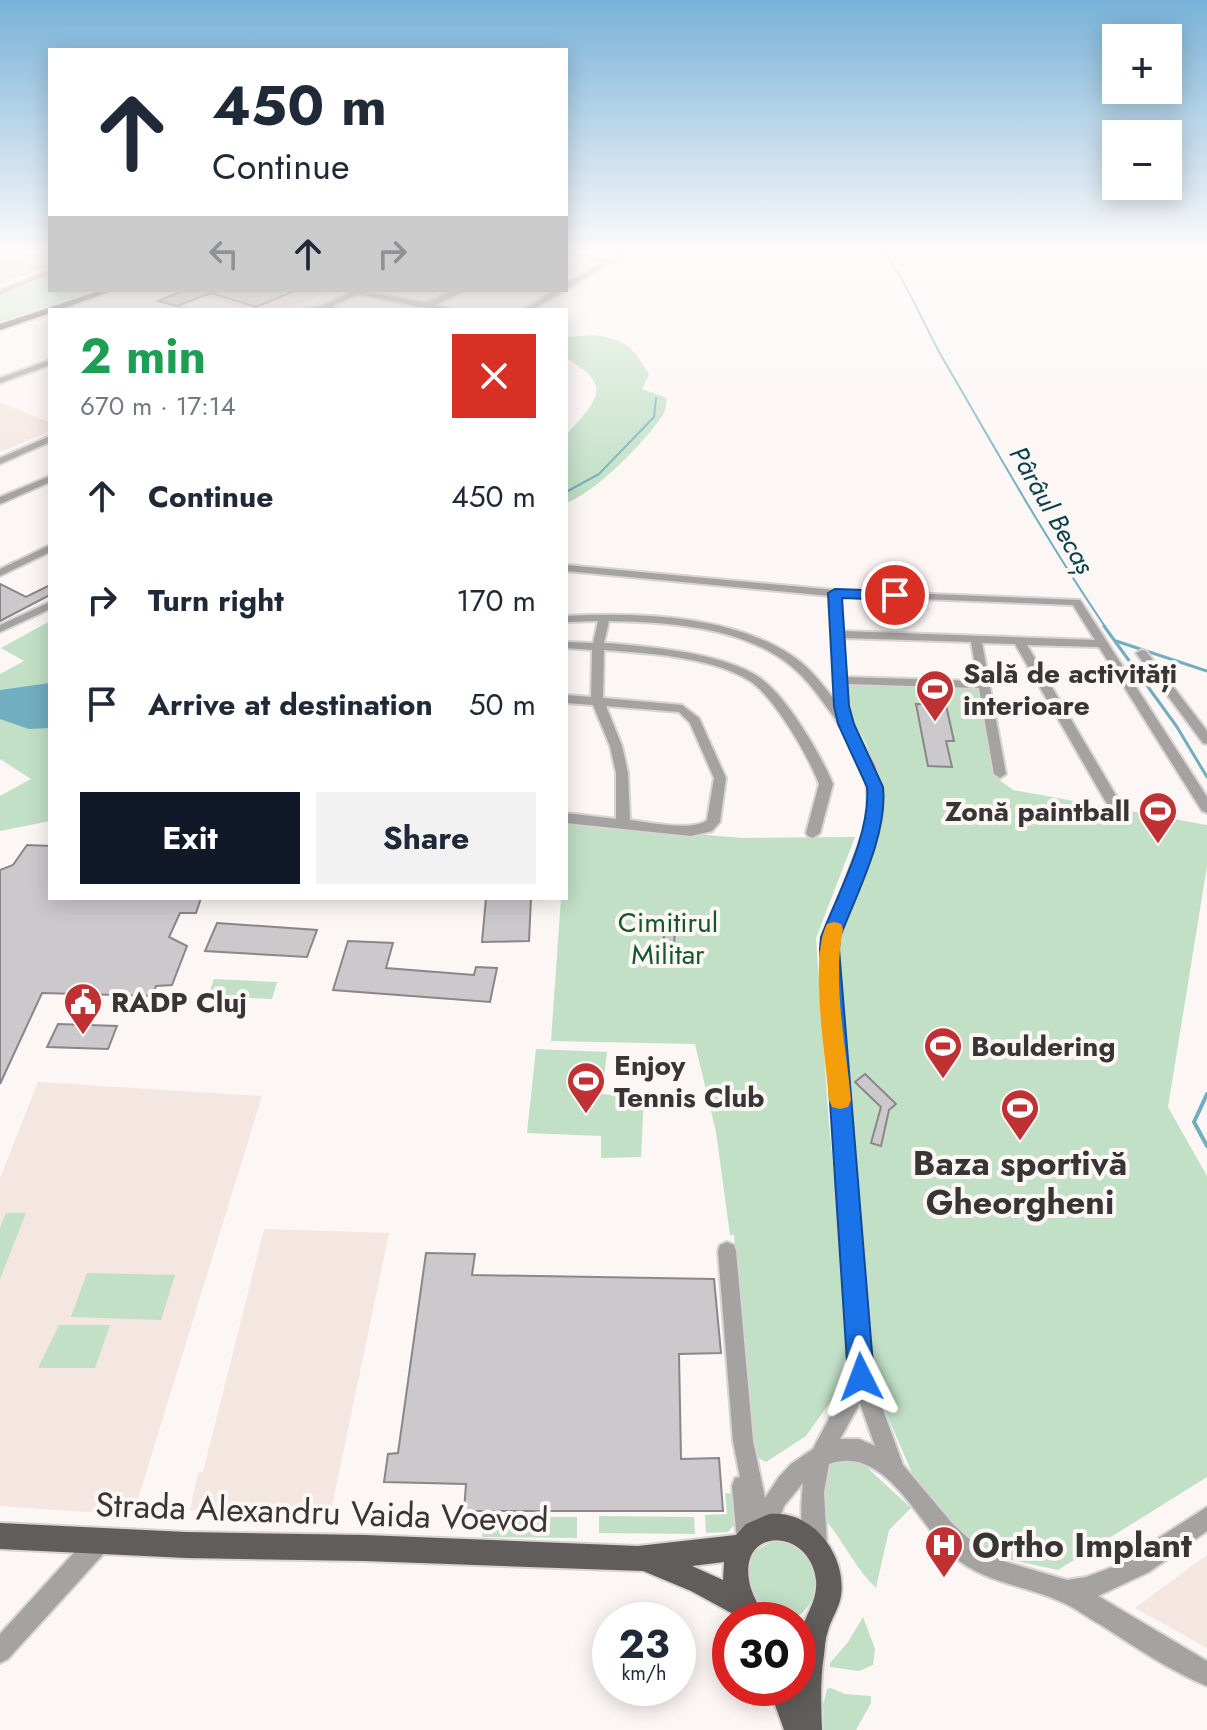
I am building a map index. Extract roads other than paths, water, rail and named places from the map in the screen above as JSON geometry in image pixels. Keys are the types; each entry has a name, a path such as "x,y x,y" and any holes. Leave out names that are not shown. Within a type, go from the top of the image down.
{"main road":[{"name":"Strada Alexandru Vaida Voevod","path":"0,1536 643,1559 794,1530 816,1546"},
{"path":"745,1602 735,1578 736,1561 754,1536"},
{"path":"816,1546 823,1559 830,1587 826,1606 816,1618"},
{"name":"Strada Alexandru Vaida Voevod","path":"643,1559 699,1581 730,1602"},
{"path":"789,1706 798,1730"},
{"path":"808,1706 808,1730"}],"street":[{"path":"0,381 48,363"},
{"path":"0,461 48,440"},
{"path":"0,501 48,480"},
{"path":"31,487 48,494"},
{"path":"0,573 48,549"},
{"path":"568,568 835,593 1076,602 1207,808"},
{"path":"835,593 836,634 846,724"},
{"path":"0,629 48,606"},
{"path":"604,618 598,647 597,700 616,746 622,773 623,823"},
{"path":"568,619 604,618 713,629 744,635 767,645 792,661 846,724 868,769 876,797 872,828 831,937 830,949 861,1377 894,1470"},
{"path":"836,634 1101,644"},
{"path":"976,639 1000,774"},
{"path":"1019,641 1114,804"},
{"path":"568,645 708,662 739,671 761,683 824,776 825,794 813,833"},
{"path":"1142,653 1207,740"},
{"path":"840,680 985,685"},
{"path":"568,699 682,709 695,721 720,778 713,822 707,828 691,831 568,818"},
{"path":"727,1251 743,1441 742,1472 754,1536"},
{"path":"816,1546 812,1501 820,1458 846,1412 861,1377"},
{"path":"754,1536 778,1493 800,1471 842,1449 857,1449 879,1458 894,1470 931,1516 974,1558 1010,1576 1066,1592 1207,1674"},
{"path":"1066,1592 1090,1590 1114,1580 1207,1518"},
{"path":"0,1651 100,1541"}],"water":[{"path":"48,683 48,728 29,729 0,719 0,690"}],"waterway":[{"name":"Pârâul Becaș","path":"929,332 1021,494 1106,628"},
{"path":"568,491 599,474 654,417 656,398"},
{"name":"Pârâul Becaș","path":"1104,626 1177,727 1207,777"},
{"path":"1116,641 1207,671"},
{"name":"Pârâul Becaș","path":"1207,1094 1194,1122 1207,1146"}],"place":[{"name":"Sală de activități interioare","path":"935,723"},
{"name":"Zonă paintball","path":"1158,845"},
{"name":"RADP Cluj","path":"83,1036"},
{"name":"Bouldering","path":"943,1080"},
{"name":"Enjoy Tennis Club","path":"586,1115"},
{"name":"Baza sportivă Gheorgheni","path":"1020,1142"},
{"name":"Ortho Implant","path":"944,1579"}],"park label":[{"name":"Cimitirul Militar","path":"668,938"}]}
